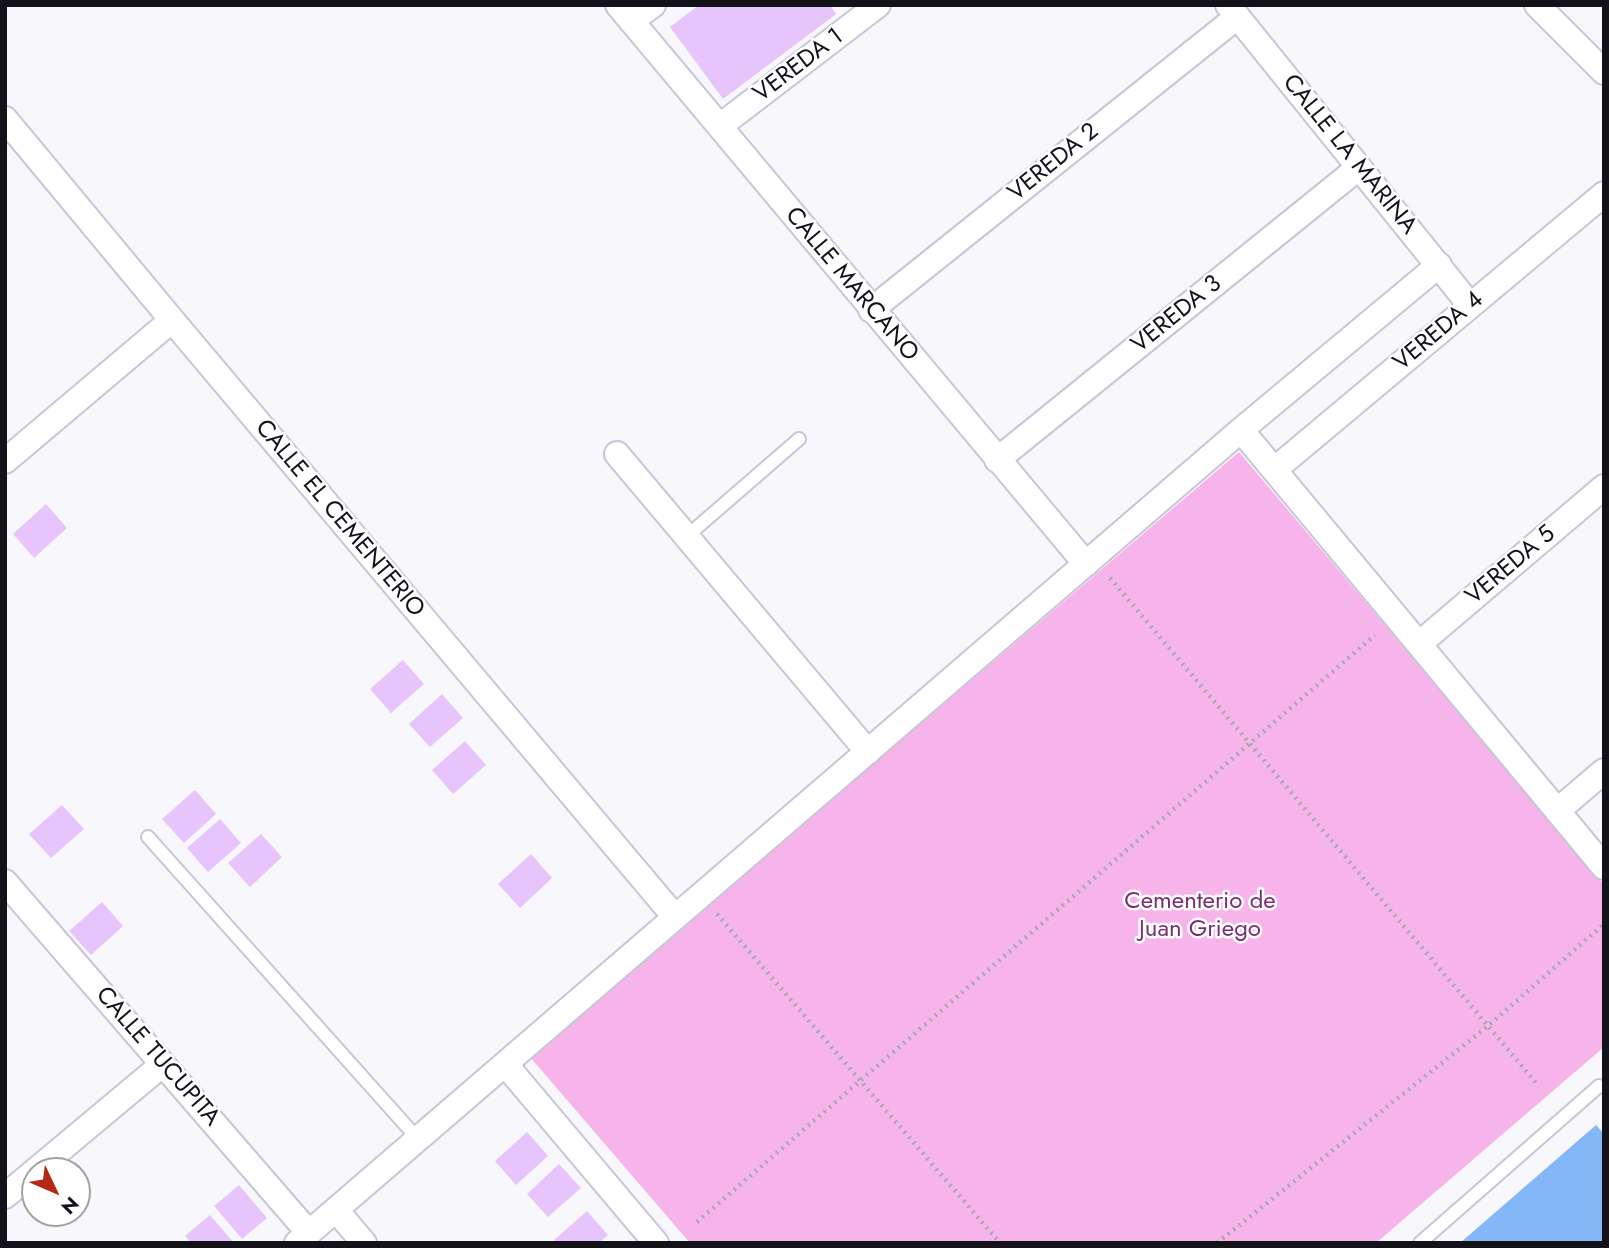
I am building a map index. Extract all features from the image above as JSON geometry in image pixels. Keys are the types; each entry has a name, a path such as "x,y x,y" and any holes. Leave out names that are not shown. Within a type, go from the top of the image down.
{"street":[{"path":"624,13 653,5"},
{"name":"VEREDA 1","path":"720,126 878,5"},
{"path":"1537,5 1604,72"},
{"name":"CALLE LA MARINA","path":"1232,11 1357,169 1470,305"},
{"name":"VEREDA 2","path":"871,310 1232,11"},
{"name":"CALLE MARCANO","path":"624,13 1086,564"},
{"name":"CALLE EL CEMENTERIO","path":"5,119 675,918"},
{"name":"VEREDA 3","path":"997,460 1357,169"},
{"name":"VEREDA 4","path":"1274,470 1470,305 1599,205"},
{"path":"303,1238 1241,430 1439,265"},
{"path":"5,461 172,320"},
{"path":"1241,430 1604,867"},
{"path":"617,454 868,752"},
{"name":"VEREDA 5","path":"1419,644 1604,487"},
{"path":"1557,811 1604,771"},
{"name":"CALLE TUCUPITA","path":"7,887 163,1064 303,1238"},
{"path":"5,1196 163,1064"},
{"path":"505,1064 656,1243"},
{"path":"336,1210 363,1243"}],"lane":[{"path":"687,537 799,439"},
{"path":"148,837 418,1139"},
{"path":"1420,1243 1599,1086"}],"path":[{"path":"1086,564 1102,569 1538,1084"},
{"path":"696,1222 1376,634"},
{"path":"701,895 1000,1243"},
{"path":"1217,1243 1488,1026 1604,924"}],"green space":[{"name":"Cementerio de Juan Griego","path":"1239,452 1604,885 1604,1047 1376,1243 690,1243 530,1057"}],"water":[{"path":"1596,1125 1604,1134 1604,1243 1460,1243"}],"building":[{"path":"699,5 830,5 836,14 723,99 670,27"},
{"path":"46,504 67,528 34,558 13,534"},
{"path":"403,660 424,684 391,713 370,689"},
{"path":"442,694 463,718 430,747 409,724"},
{"path":"465,741 486,765 453,794 432,770"},
{"path":"195,790 216,814 184,843 162,819"},
{"path":"62,805 84,829 51,858 29,834"},
{"path":"220,819 241,843 208,872 187,848"},
{"path":"261,834 282,857 250,887 228,863"},
{"path":"531,854 552,878 520,908 498,884"},
{"path":"102,902 123,926 91,955 69,931"},
{"path":"527,1132 548,1156 516,1185 495,1161"},
{"path":"559,1164 581,1188 548,1217 527,1194"},
{"path":"239,1185 267,1218 242,1239 214,1206"},
{"path":"587,1211 608,1235 599,1243 557,1243 554,1240"},
{"path":"210,1215 234,1243 191,1243 185,1236"}]}
